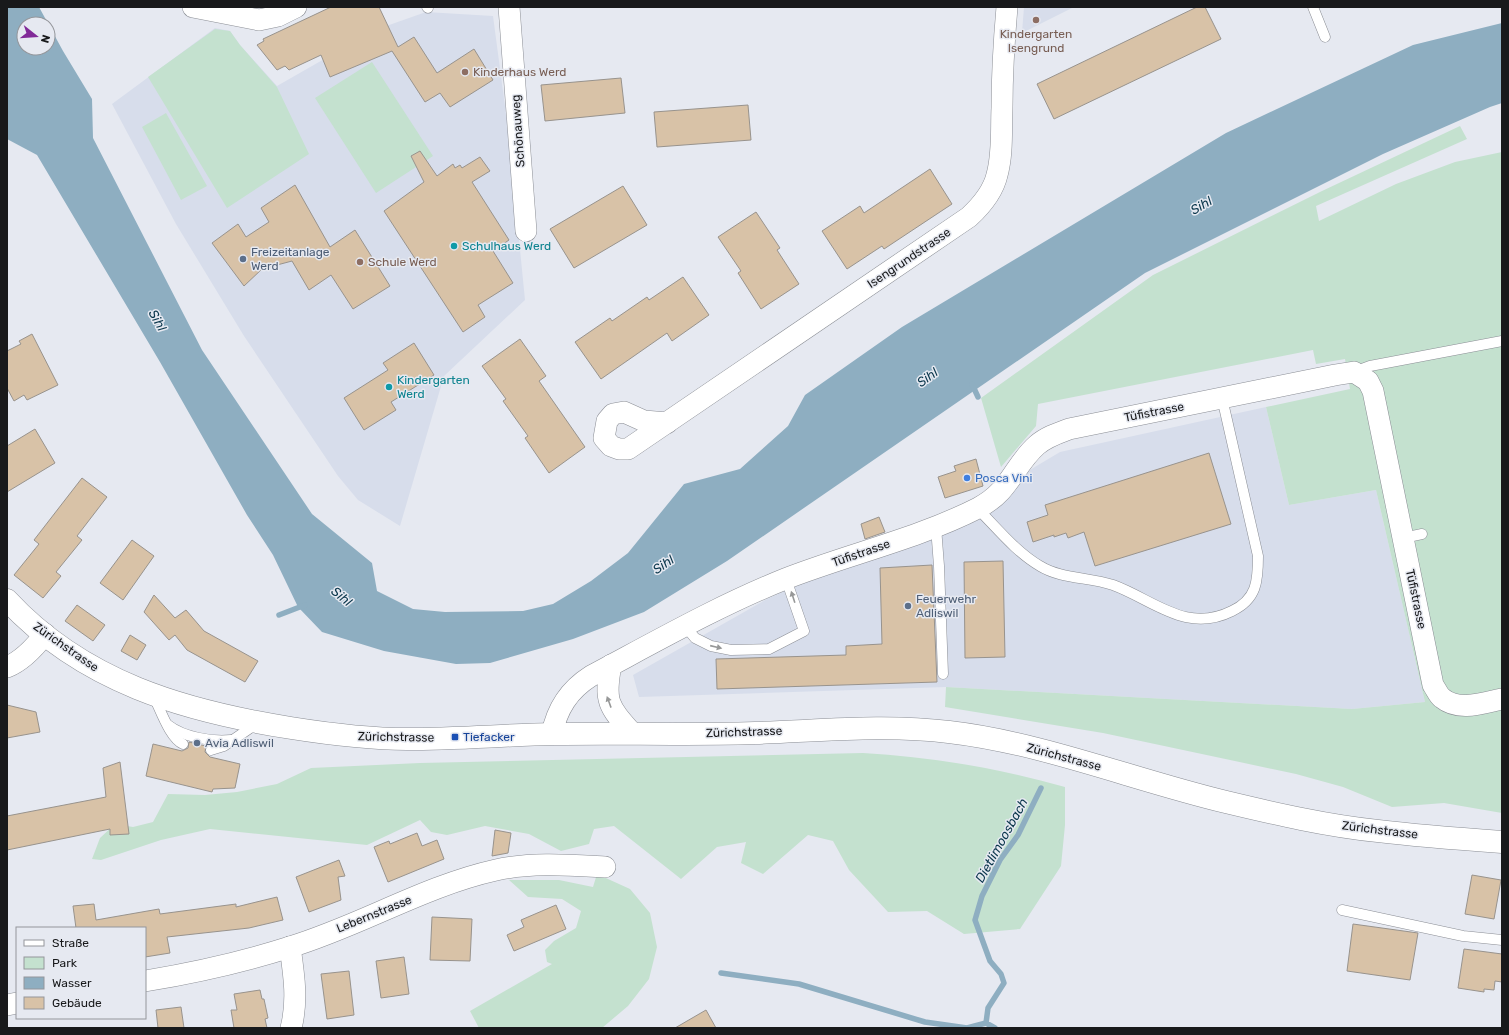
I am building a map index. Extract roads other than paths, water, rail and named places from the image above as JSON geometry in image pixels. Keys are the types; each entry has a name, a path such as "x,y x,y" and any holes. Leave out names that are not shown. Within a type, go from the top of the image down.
{"main road":[{"name":"Zürichstrasse","path":"7,600 45,634 99,671 153,695 186,707 258,723 362,737 405,739 552,734 749,733 875,727 946,731 1018,745 1224,802 1273,813 1375,831 1502,842"}],"street":[{"path":"193,7 259,20 278,16 296,7"},
{"name":"Schönauweg","path":"509,7 526,231"},
{"name":"Isengrundstrasse","path":"667,423 969,217 980,206 993,186 997,175 1000,158 1006,7"},
{"name":"Tüfistrasse","path":"552,734 556,716 562,704 576,686 684,626 704,608 936,527 978,508 1000,493 1027,455 1048,437 1069,429 1354,372 1368,382 1373,391 1412,536 1433,685 1441,698 1454,704 1466,706 1502,699"},
{"path":"7,667 14,664 36,646 45,634"},
{"path":"612,665 607,696 609,704 614,713 632,733"},
{"name":"Lebernstrasse","path":"146,981 178,975 290,947 452,883 485,873 538,864 605,867"},
{"path":"290,947 295,978 296,1010 291,1028"}],"lane":[{"path":"1313,7 1325,37"},
{"path":"1354,372 1370,366 1502,341"},
{"path":"978,508 1011,542 1038,565 1047,570 1104,582 1126,590 1158,607 1188,619 1208,620 1226,614 1242,606 1250,599 1255,588 1258,574 1258,556 1222,398"},
{"path":"936,527 943,674"},
{"path":"684,626 695,638 711,646 731,650 769,649 804,631 786,579"},
{"path":"153,695 172,736 183,744"},
{"path":"211,750 224,746 258,723"},
{"path":"168,725 186,734 214,740 231,740"},
{"path":"1342,910 1463,936 1502,940"}],"water":[{"name":"Sihl","path":"7,7 39,7 44,16 16,16 16,56 56,56 56,38 92,99 93,138 202,350 312,514 372,563 377,591 413,609 445,612 523,611 553,604 591,581 628,553 684,484 740,469 788,426 805,395 902,327 1226,133 1413,45 1502,23 1502,103 1383,154 1145,273 727,561 644,612 573,639 490,663 456,664 384,651 322,632 298,607 273,555 247,515 160,362 37,155 7,139"}],"waterway":[{"name":"Dietlimoosbach","path":"972,384 978,397"},
{"path":"279,615 305,605"},
{"name":"Dietlimoosbach","path":"995,1028 986,1023 988,1008 1004,983 1001,974 990,961 975,920 982,896 1000,860 1018,835 1041,788"},
{"path":"721,973 799,984 925,1022 967,1028 986,1023"}],"place":[{"name":"Kindergarten Isengrund","path":"1036,20"},
{"name":"Kinderhaus Werd","path":"465,72"},
{"name":"Schulhaus Werd","path":"454,246"},
{"name":"Freizeitanlage Werd","path":"243,259"},
{"name":"Schule Werd","path":"360,262"},
{"name":"Kindergarten Werd","path":"389,387"},
{"name":"Posca Vini","path":"967,478"},
{"name":"Feuerwehr Adliswil","path":"908,606"},
{"name":"Tiefacker","path":"455,737"},
{"name":"Avia Adliswil","path":"197,743"}]}
